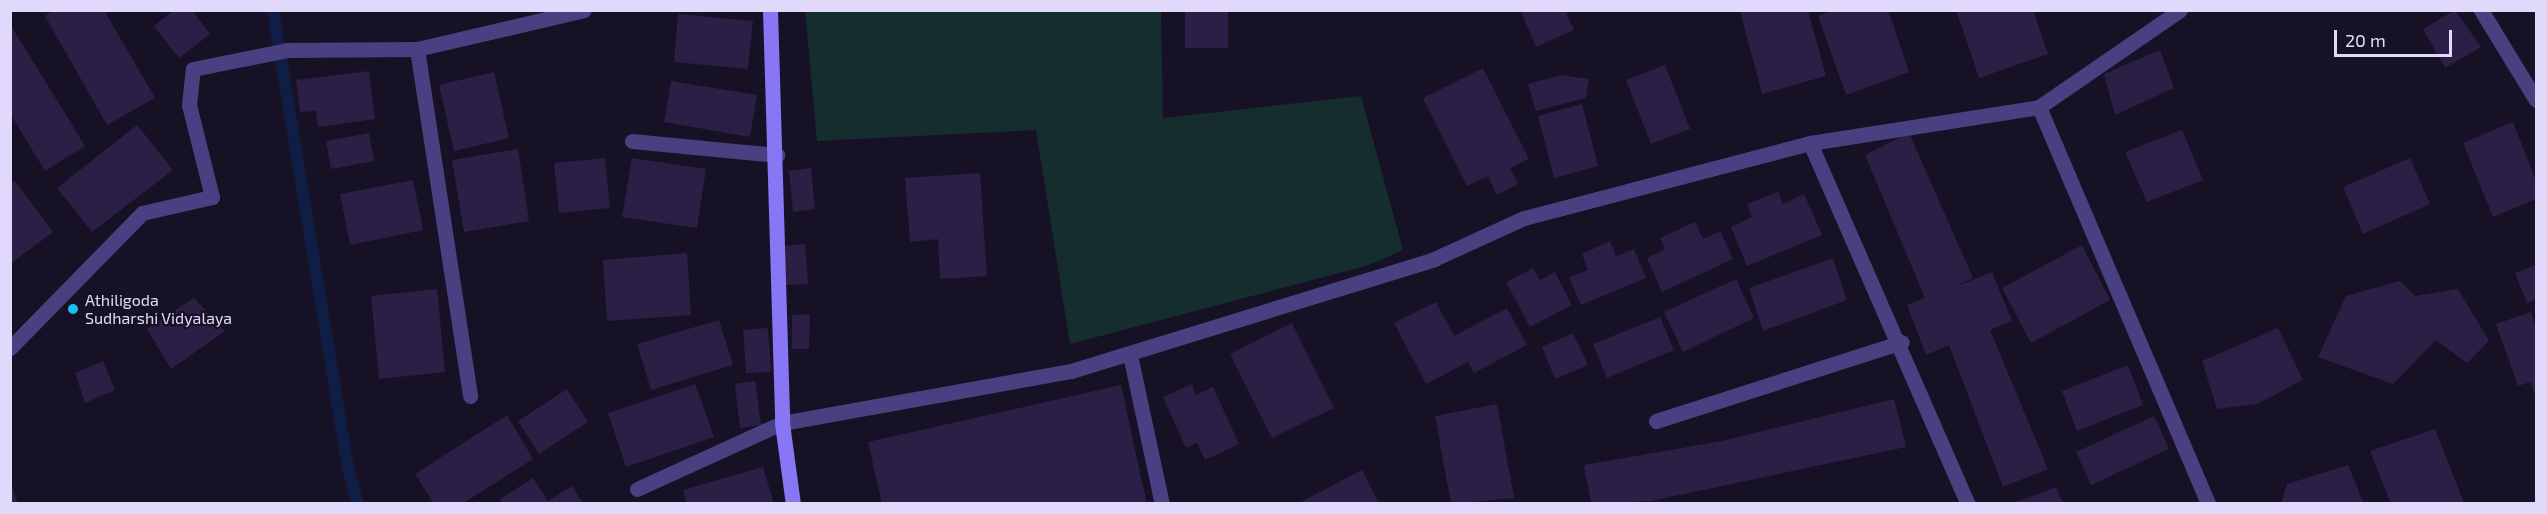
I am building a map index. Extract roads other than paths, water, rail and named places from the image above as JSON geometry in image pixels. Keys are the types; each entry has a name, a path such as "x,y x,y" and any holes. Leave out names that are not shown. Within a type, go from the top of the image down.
{"street":[{"path":"10,348 142,213 212,197 213,186 189,105 193,69 287,50 417,49 584,10"},
{"path":"770,10 777,154 782,423 793,504"},
{"path":"638,489 782,423 1071,371 1130,355 1434,259 1524,218 1810,143 2039,107 2180,10"},
{"path":"2481,10 2536,100"},
{"path":"417,49 470,396"},
{"path":"2039,107 2208,504"},
{"path":"632,141 777,154"},
{"path":"1810,143 1902,342 1968,504"},
{"path":"1656,421 1902,342"},
{"path":"1130,355 1162,504"}],"waterway":[{"path":"273,10 348,469 358,504"}],"place":[{"name":"Athiligoda Sudharshi Vidyalaya","path":"73,309"}]}
